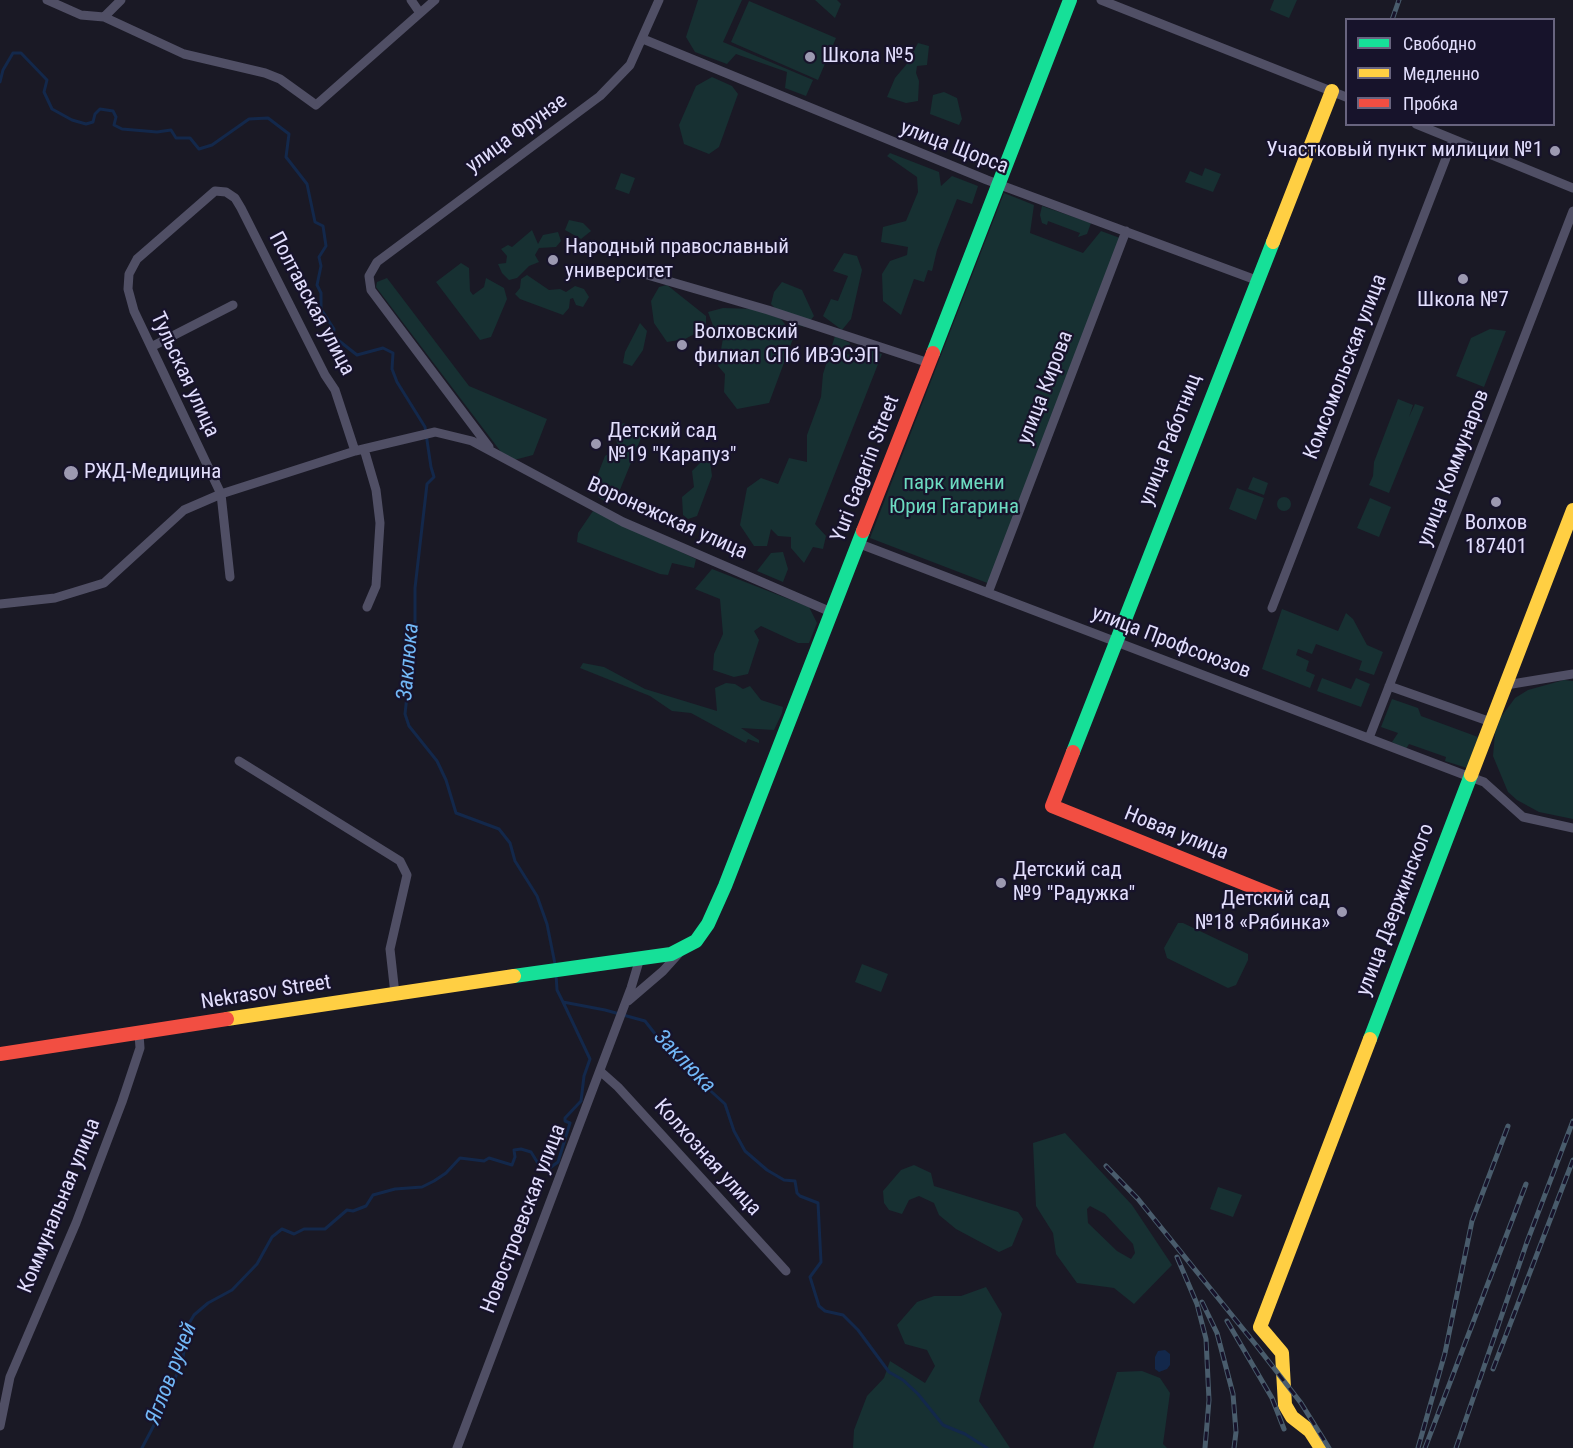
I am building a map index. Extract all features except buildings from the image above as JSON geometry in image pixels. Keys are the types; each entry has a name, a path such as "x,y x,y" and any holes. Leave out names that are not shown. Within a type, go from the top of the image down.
{"street":[{"path":"47,0 81,15 104,17 184,54 265,73 280,79 316,105 435,0"},
{"path":"104,17 121,0"},
{"path":"411,0 420,13"},
{"name":"улица Фрунзе","path":"369,276 376,261 600,96 630,65 659,0"},
{"name":"Yuri Gagarin Street","path":"686,949 702,934 725,886 1070,0"},
{"path":"1101,0 1345,96"},
{"name":"улица Щорса","path":"643,39 746,84 998,185 1256,280"},
{"name":"улица Работниц","path":"1052,806 1256,280 1332,91"},
{"path":"1421,126 1573,188"},
{"name":"Комсомольская улица","path":"1272,608 1453,140"},
{"name":"Тульская улица","path":"215,190 137,259 129,273 128,289 134,311 221,494 230,577"},
{"name":"Полтавская улица","path":"215,190 226,192 235,198 241,208 325,375 336,390 376,489 380,523 376,586 367,607"},
{"name":"улица Коммунаров","path":"1369,738 1573,211"},
{"name":"улица Кирова","path":"988,593 1126,231"},
{"path":"638,272 768,310 930,363"},
{"name":"Воронежская улица","path":"369,276 371,290 492,452"},
{"path":"151,347 233,305"},
{"name":"Воронежская улица","path":"360,450 435,432 472,441 623,522 831,612"},
{"path":"1,603 55,598 104,583 184,510 221,494 360,450"},
{"name":"улица Дзержинского","path":"1321,1448 1310,1431 1292,1417 1285,1405 1282,1353 1260,1327 1573,510"},
{"name":"улица Профсоюзов","path":"860,544 1484,782 1523,817 1573,828"},
{"path":"1506,685 1573,674"},
{"path":"1389,686 1491,723"},
{"path":"239,761 400,861 407,875 390,949 395,994"},
{"name":"Новая улица","path":"1052,806 1285,900"},
{"path":"640,958 686,949"},
{"name":"Новостроевская улица","path":"626,1003 686,949"},
{"name":"Новостроевская улица","path":"457,1448 626,1003 640,958"},
{"name":"Nekrasov Street","path":"0,1054 539,971 640,958"},
{"name":"Коммунальная улица","path":"0,1426 12,1369 76,1223 140,1048 139,1034"},
{"name":"Колхозная улица","path":"600,1071 618,1087 786,1271"}],"green space":[{"path":"698,0 742,0 723,42 813,80 806,96 785,88 787,72 736,54 727,64 695,52 686,37"},
{"path":"815,0 837,0 841,4 835,18"},
{"path":"1274,0 1297,0 1289,18 1270,10"},
{"path":"749,1 836,38 818,80 731,42"},
{"path":"918,43 929,46 927,65 917,66 918,101 906,103 887,97 895,78 906,65"},
{"path":"712,77 732,86 738,94 719,147 709,154 684,144 679,125 696,86"},
{"path":"944,92 957,98 962,119 959,125 930,114 933,95"},
{"path":"890,153 939,172 941,186 952,176 978,186 972,204 957,199 937,250 932,271 928,270 924,282 914,279 901,315 883,301 882,274 890,261 907,255 908,247 881,242 883,227 906,221 918,192 917,177 887,156"},
{"path":"1205,168 1221,174 1213,192 1185,182 1190,171 1202,176"},
{"path":"621,173 635,178 629,194 615,189"},
{"name":"парк имени Юрия Гагарина","path":"1004,193 1034,205 1030,233 1083,253 1101,231 1120,238 990,584 870,538"},
{"path":"1042,206 1091,223 1087,234 1078,237 1080,233 1048,221 1047,225 1042,223 1040,215"},
{"path":"569,220 583,223 591,231 581,239 565,230"},
{"path":"532,230 538,244 543,235 558,232 561,241 556,247 539,248 535,255 539,262 529,266 517,278 509,280 502,273 498,264 506,263 507,256 501,249 508,245 512,247"},
{"path":"844,253 857,256 862,270 851,319 842,330 823,316 831,299 838,301 848,276 833,271"},
{"path":"461,263 469,268 470,291 473,295 484,287 486,278 504,288 507,299 491,337 480,340 436,282"},
{"path":"527,275 549,290 560,289 566,292 575,286 584,289 589,297 583,307 576,305 573,298 570,299 569,308 563,315 520,299 515,294 520,288 521,279"},
{"path":"387,278 469,386 547,419 533,455 514,460 501,452 376,287 377,282"},
{"path":"782,282 802,290 814,316 805,327 789,323 771,304 774,292"},
{"path":"667,285 706,316 706,328 685,339 667,342 654,323 651,301 659,287"},
{"path":"723,308 755,309 781,319 794,336 769,403 737,409 724,392 725,374 718,366 724,333 715,331 708,312"},
{"path":"640,323 647,331 643,350 632,366 623,363 625,352"},
{"path":"1490,329 1506,331 1484,387 1456,376 1471,338"},
{"path":"835,336 850,343 847,354 860,358 867,349 882,354 815,524 826,536 823,549 813,547 804,563 791,548 791,537 778,536 771,529 767,546 754,546 740,525 747,488 761,478 778,484 789,458 807,462 807,435 821,397 823,374"},
{"path":"1398,399 1413,405 1409,417 1415,404 1424,407 1389,493 1369,485 1373,476 1374,462"},
{"path":"623,423 637,428 641,438 615,502 606,502 598,497 596,479 605,456 618,447 615,434"},
{"path":"702,461 710,461 712,476 697,516 688,519 683,515 682,497 694,487 692,471"},
{"path":"1253,477 1268,483 1264,495 1248,489"},
{"path":"1237,488 1264,498 1256,520 1229,509"},
{"path":"1284,497 1289,499 1291,504 1289,509 1284,511 1279,509 1277,504 1279,499"},
{"path":"1370,498 1391,507 1379,537 1357,528"},
{"path":"593,511 696,559 694,568 672,563 668,575 660,574 577,542 578,533"},
{"path":"783,552 788,569 783,582 757,571 771,553"},
{"path":"712,569 809,607 817,623 809,643 798,643 761,626 754,631 759,640 748,674 734,677 713,670 714,654 723,634 720,599 695,589"},
{"path":"1282,609 1338,631 1346,613 1353,619 1367,645 1383,652 1374,675 1359,670 1362,661 1316,644 1312,654 1298,649 1296,655 1309,661 1306,671 1315,675 1310,688 1262,669"},
{"path":"583,663 604,667 645,689 717,711 715,688 726,683 735,684 743,689 750,686 761,700 783,707 782,713 774,730 741,728 759,740 759,743 748,739 746,743 691,713 672,711 650,696 580,668"},
{"path":"1322,678 1351,689 1356,678 1370,684 1361,707 1317,691"},
{"path":"1564,680 1573,681 1573,819 1539,812 1517,800 1508,792 1493,756 1495,733 1501,717 1515,698 1528,690"},
{"path":"1392,699 1418,708 1421,716 1478,737 1467,768 1445,761 1446,757 1409,744 1406,749 1392,742 1398,733 1381,727"},
{"path":"1178,923 1183,923 1248,954 1248,960 1236,985 1228,988 1167,958 1164,948"},
{"path":"862,964 888,974 881,992 855,982"},
{"path":"1065,1133 1132,1205 1172,1265 1134,1304 1114,1288 1077,1283 1056,1254 1053,1233 1036,1206 1033,1143","holes":["1090,1206 1105,1214 1133,1244 1135,1253 1131,1259 1117,1251 1088,1223 1087,1209"]},
{"path":"914,1165 931,1173 934,1186 1018,1212 1023,1219 1012,1246 999,1252 956,1229 939,1215 934,1203 919,1196 909,1200 902,1214 889,1210 884,1203 883,1191 901,1170"},
{"path":"1218,1187 1242,1195 1233,1217 1210,1209"},
{"path":"986,1287 1002,1314 979,1401 1010,1448 853,1448 854,1430 867,1396 884,1378 890,1361 925,1383 935,1366 927,1350 905,1344 897,1325 917,1302 934,1296 961,1296"},
{"path":"1142,1371 1160,1378 1170,1393 1163,1444 1167,1448 1093,1448 1117,1372"}],"water":[{"path":"1165,1350 1170,1354 1170,1365 1159,1372 1155,1369 1155,1357 1158,1351"}],"waterway":[{"name":"Заклюка","path":"0,82 3,70 13,53 21,53 47,80 44,92 52,109 72,120 86,124 93,122 95,114 100,109 113,111 116,117 114,125 122,129 157,132 171,130 176,138 190,138 199,149 212,145 249,119 268,118 289,134 286,157 307,184 315,222 323,226 326,246 319,257 321,266 317,285 321,293 321,309 334,329 333,336 357,355 383,348 393,353 392,369 397,382 425,427 434,477 427,484 415,588 415,622 405,714 409,726 437,761 446,780 456,813 499,829 510,843 515,861 537,896 547,924 555,964"},
{"name":"Заклюка","path":"556,974 557,990 563,1002 645,1021 667,1049 688,1062 702,1083 725,1104 734,1131 745,1151 767,1170 784,1180 795,1181 797,1193 800,1196 818,1203 821,1262 810,1277 819,1306 825,1311 843,1315 858,1330 889,1372 903,1380 918,1394 943,1425 965,1434 987,1448"},
{"name":"Яглов ручей","path":"142,1448 164,1406 164,1391 173,1384 183,1358 187,1327 194,1315 208,1303 232,1290 257,1264 272,1237 282,1229 294,1234 304,1229 325,1229 347,1210 353,1211 366,1206 373,1195 395,1189 422,1187 434,1181 446,1173 460,1158 484,1161 489,1158 512,1165 515,1157 514,1150 521,1149 531,1152 539,1165 547,1170 558,1162 570,1123 565,1121 565,1118 581,1101 584,1076 590,1059 563,1002"}],"railway":[{"path":"1393,18 1399,0"},
{"path":"1456,1448 1527,1242 1573,1121"},
{"path":"1418,1448 1445,1353 1472,1221 1508,1126"},
{"path":"1493,1369 1573,1160"},
{"path":"1106,1166 1138,1199 1256,1345 1301,1403 1329,1448"},
{"path":"1425,1448 1526,1184"},
{"path":"1177,1257 1197,1304 1206,1339 1209,1400 1205,1448"},
{"path":"1202,1302 1217,1333 1233,1394 1236,1432 1234,1448"},
{"path":"1227,1321 1272,1398 1284,1429"}],"traffic: fast":[{"path":"933,353 1070,0"},
{"path":"1073,752 1273,242"},
{"path":"514,976 671,954 696,941 708,924 725,886 863,531"},
{"path":"1370,1039 1471,775"}],"traffic: slow":[{"path":"1273,242 1332,91"},
{"path":"1471,775 1573,510"},
{"path":"227,1019 514,976"},
{"path":"1321,1448 1310,1431 1292,1417 1285,1405 1282,1353 1260,1327 1370,1039"}],"traffic: jam":[{"path":"863,531 933,353"},
{"path":"1073,752 1052,806 1285,900"},
{"path":"0,1054 227,1019"}],"place":[{"name":"Школа №5","path":"810,57"},
{"name":"Участковый пункт милиции №1","path":"1555,151"},
{"name":"Народный православный университет","path":"553,260"},
{"name":"Школа №7","path":"1463,279"},
{"name":"Волховский филиал СПб ИВЭСЭП","path":"682,345"},
{"name":"Детский сад №19 \"Карапуз\"","path":"596,444"},
{"name":"РЖД-Медицина","path":"71,473"},
{"name":"Волхов 187401","path":"1496,502"},
{"name":"Детский cад №9 \"Радужка\"","path":"1001,883"},
{"name":"Детский сад №18 «Рябинка»","path":"1342,912"}]}
